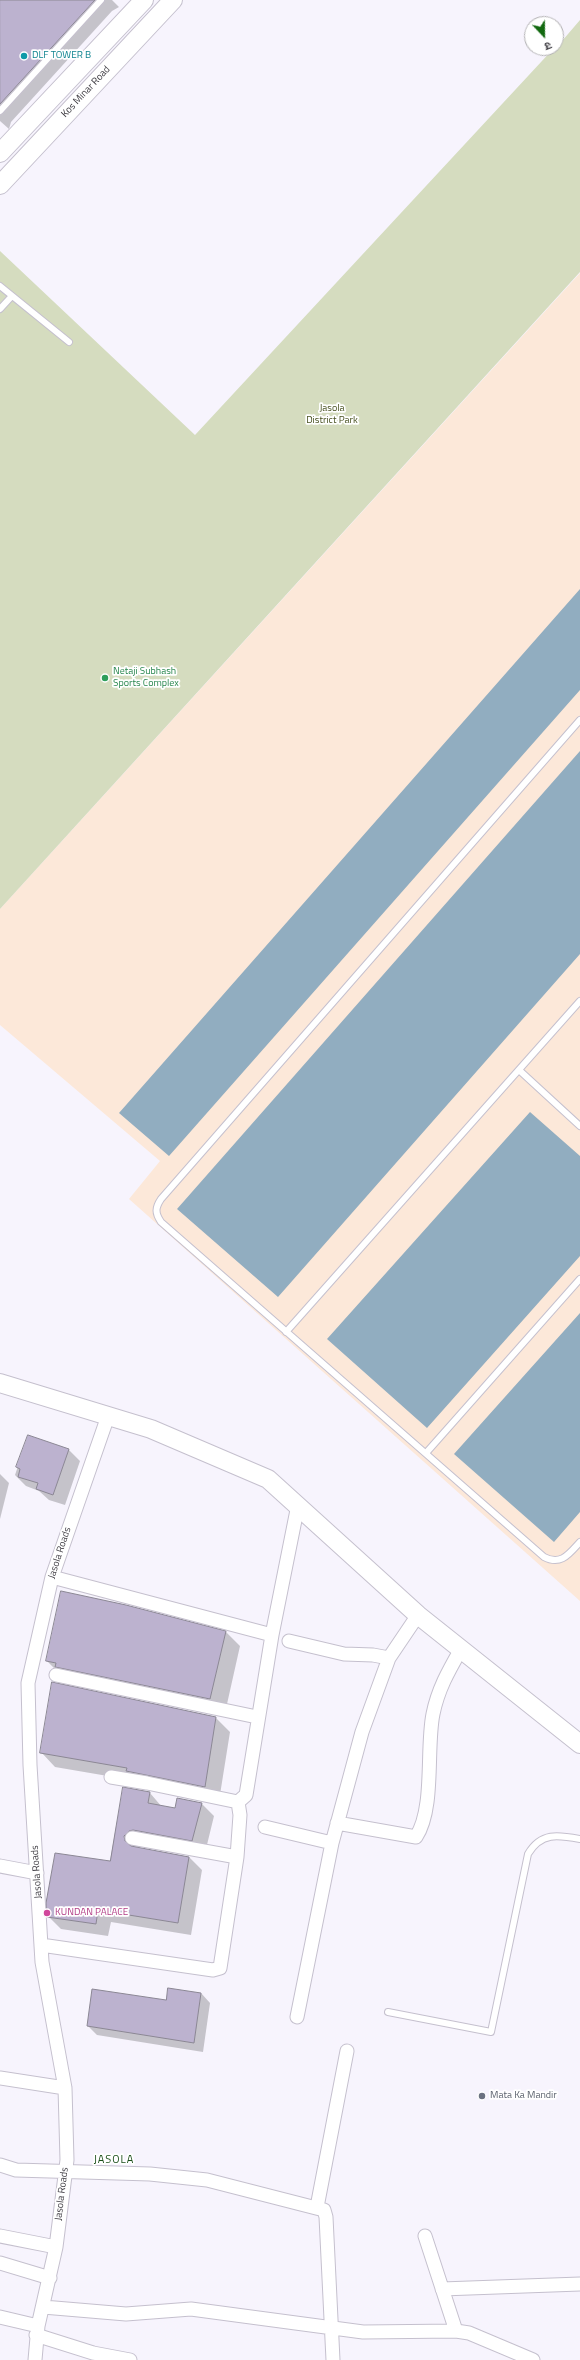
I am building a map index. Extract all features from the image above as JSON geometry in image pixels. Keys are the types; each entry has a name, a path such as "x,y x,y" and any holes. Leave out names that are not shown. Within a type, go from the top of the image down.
{"street":[{"name":"Kos Minar Road","path":"0,185 172,0"},
{"name":"Kos Minar Road","path":"0,153 138,4"},
{"path":"0,1383 151,1429 268,1479 418,1615 580,1744"},
{"name":"Jasola Roads","path":"34,2360 37,2330 56,2247 65,2172 65,2088 42,1962 28,1683 52,1577 108,1416"},
{"path":"238,1802 246,1795 272,1635 298,1505"},
{"path":"52,1577 272,1635"},
{"path":"297,2017 332,1843 362,1732 390,1658 418,1615"},
{"path":"288,1641 344,1654 373,1655 390,1658"},
{"path":"337,1823 416,1837 420,1831 425,1810 433,1715 441,1684 461,1649"},
{"path":"56,1675 258,1717"},
{"path":"111,1777 147,1782 238,1802"},
{"path":"41,1945 216,1969 222,1963 237,1857 240,1815 238,1802"},
{"path":"265,1827 332,1843"},
{"path":"132,1838 237,1857"},
{"path":"0,1866 37,1873"},
{"path":"317,2207 347,2051"},
{"path":"0,2078 65,2088"},
{"path":"0,2166 16,2170 150,2174 206,2180 324,2210 326,2217 333,2328 333,2360"},
{"path":"0,2236 56,2247"},
{"path":"425,2236 456,2331"},
{"path":"0,2263 50,2278"},
{"path":"442,2289 580,2284"},
{"path":"43,2307 126,2314 191,2309 363,2332 456,2331 469,2333 533,2360"},
{"path":"0,2317 37,2330 93,2353 130,2360"}],"lane":[{"path":"0,111 101,0"},
{"path":"0,286 11,297 69,342"},
{"path":"0,309 11,297"},
{"path":"580,720 160,1199 156,1208 157,1216 161,1222 544,1557 552,1561 560,1560 580,1542"},
{"path":"286,1332 580,1001"},
{"path":"519,1070 580,1126"},
{"path":"426,1453 580,1279"},
{"path":"388,2012 491,2032 528,1854 534,1843 542,1838 561,1836 580,1839"}],"shaded area":[{"path":"580,273 580,1601 129,1199 160,1161 0,1025 0,909"}],"green space":[{"name":"Jasola District Park","path":"580,20 580,272 0,909 0,251 195,435 547,56 564,56 564,39"}],"water":[{"path":"580,589 580,690 169,1156 119,1113"},
{"path":"580,751 580,954 278,1297 177,1209"},
{"path":"530,1112 580,1156 580,1256 427,1428 327,1339"},
{"path":"580,1313 580,1512 554,1542 454,1454"}],"building":[{"name":"DLF TOWER B","path":"0,0 95,0 0,104"},
{"path":"28,1435 69,1449 53,1495 36,1489 38,1483 18,1477 20,1469 16,1467"},
{"path":"61,1591 126,1605 226,1631 210,1699 55,1667 56,1663 46,1661"},
{"path":"52,1682 216,1717 205,1787 126,1771 127,1768 40,1753"},
{"path":"123,1787 150,1792 148,1803 175,1808 177,1798 202,1803 192,1841 133,1830 129,1831 124,1836 125,1841 131,1846 189,1857 178,1923 98,1910 96,1924 47,1917 46,1903 55,1853 110,1861"},
{"path":"168,1988 201,1993 194,2043 87,2026 92,1989 166,2000"}],"place":[{"name":"DLF TOWER B","path":"24,56"},
{"name":"Netaji Subhash Sports Complex","path":"105,678"},
{"name":"KUNDAN PALACE","path":"47,1913"},
{"name":"Mata Ka Mandir","path":"482,2096"}],"district":[{"name":"JASOLA","path":"114,2160"}]}
